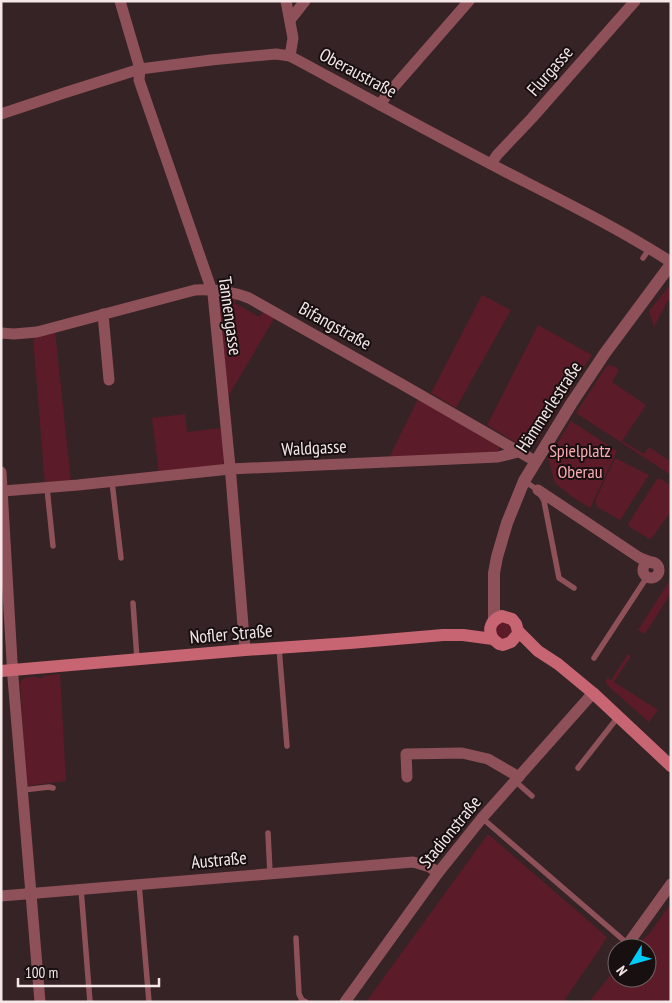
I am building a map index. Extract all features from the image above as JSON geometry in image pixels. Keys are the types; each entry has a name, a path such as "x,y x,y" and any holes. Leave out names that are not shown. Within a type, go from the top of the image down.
{"main road":[{"name":"Nofler Straße","path":"463,635 497,620"},
{"path":"493,639 489,630 497,620 514,621 514,637 558,664 671,766"},
{"name":"Nofler Straße","path":"7,671 137,659 182,658 279,647 463,635 493,639 499,644 508,644 514,637"}],"street":[{"name":"Tannengasse","path":"120,1 140,69 139,80 212,289 245,650"},
{"path":"286,1 293,38 290,56"},
{"path":"290,20 305,1"},
{"path":"380,105 469,1"},
{"name":"Flurgasse","path":"492,164 497,155 635,1"},
{"name":"Oberaustraße","path":"1,114 140,69 276,54 290,56 606,224 650,248 671,263"},
{"name":"Hämmerlestraße","path":"497,620 500,600 494,586 494,572 507,523 524,481 605,353 671,263"},
{"name":"Bifangstraße","path":"1,333 37,332 194,290 212,289 229,291 249,298 413,390 535,462"},
{"path":"102,314 109,380"},
{"name":"Waldgasse","path":"2,491 230,470 498,457 518,452"},
{"path":"1,472 7,671 23,790 40,1002"},
{"path":"538,490 646,566"},
{"name":"Stadionstraße","path":"345,1002 438,873 482,818 592,693"},
{"path":"407,777 406,754 441,753 462,754 488,759 517,779"},
{"name":"Austraße","path":"1,896 413,862 430,867 438,873"},
{"path":"633,938 671,884"}],"lane":[{"path":"643,258 650,248"},
{"path":"524,481 538,490 544,501 559,578 574,588"},
{"path":"112,482 120,558"},
{"path":"47,488 53,546"},
{"path":"594,658 646,566"},
{"path":"133,603 137,659"},
{"path":"279,647 287,746"},
{"path":"578,768 618,717"},
{"path":"517,779 532,796"},
{"path":"23,790 53,788"},
{"path":"482,818 618,938"},
{"path":"268,833 270,873"},
{"path":"139,884 149,1002"},
{"path":"81,889 90,1002"},
{"path":"296,938 299,994 302,1000 306,1002"}],"green space":[{"path":"671,284 671,298 654,327 649,311"},
{"path":"222,294 238,297 235,303 259,317 264,311 275,317 226,400 218,297"},
{"path":"482,295 511,310 456,408 431,393"},
{"path":"538,325 592,355 535,444 527,446 520,445 487,425"},
{"path":"55,331 71,482 45,485 33,337"},
{"path":"609,365 619,370 612,382 646,405 622,441 644,454 649,447 671,462 671,475 576,413"},
{"path":"419,397 499,446 498,452 389,458"},
{"path":"185,414 187,432 222,428 224,463 221,466 159,474 152,418"},
{"name":"Spielplatz Oberau","path":"571,421 617,451 590,508 555,483 548,458"},
{"path":"615,458 649,475 620,520 597,507 596,503 596,499"},
{"path":"657,479 661,479 671,486 671,511 650,539 631,528 628,524"},
{"path":"670,580 671,593 645,634 638,630"},
{"path":"498,622 509,623 512,631 507,638 501,639 496,636 495,627"},
{"path":"628,654 631,656 614,682 658,710 649,722 607,685 607,678 611,680"},
{"path":"60,674 66,781 26,786 20,683 27,677 43,678 43,676"},
{"path":"488,834 607,937 563,1002 366,1002"},
{"path":"671,904 671,1002 589,1002 607,980 607,988 657,988 657,938 644,938"}]}
